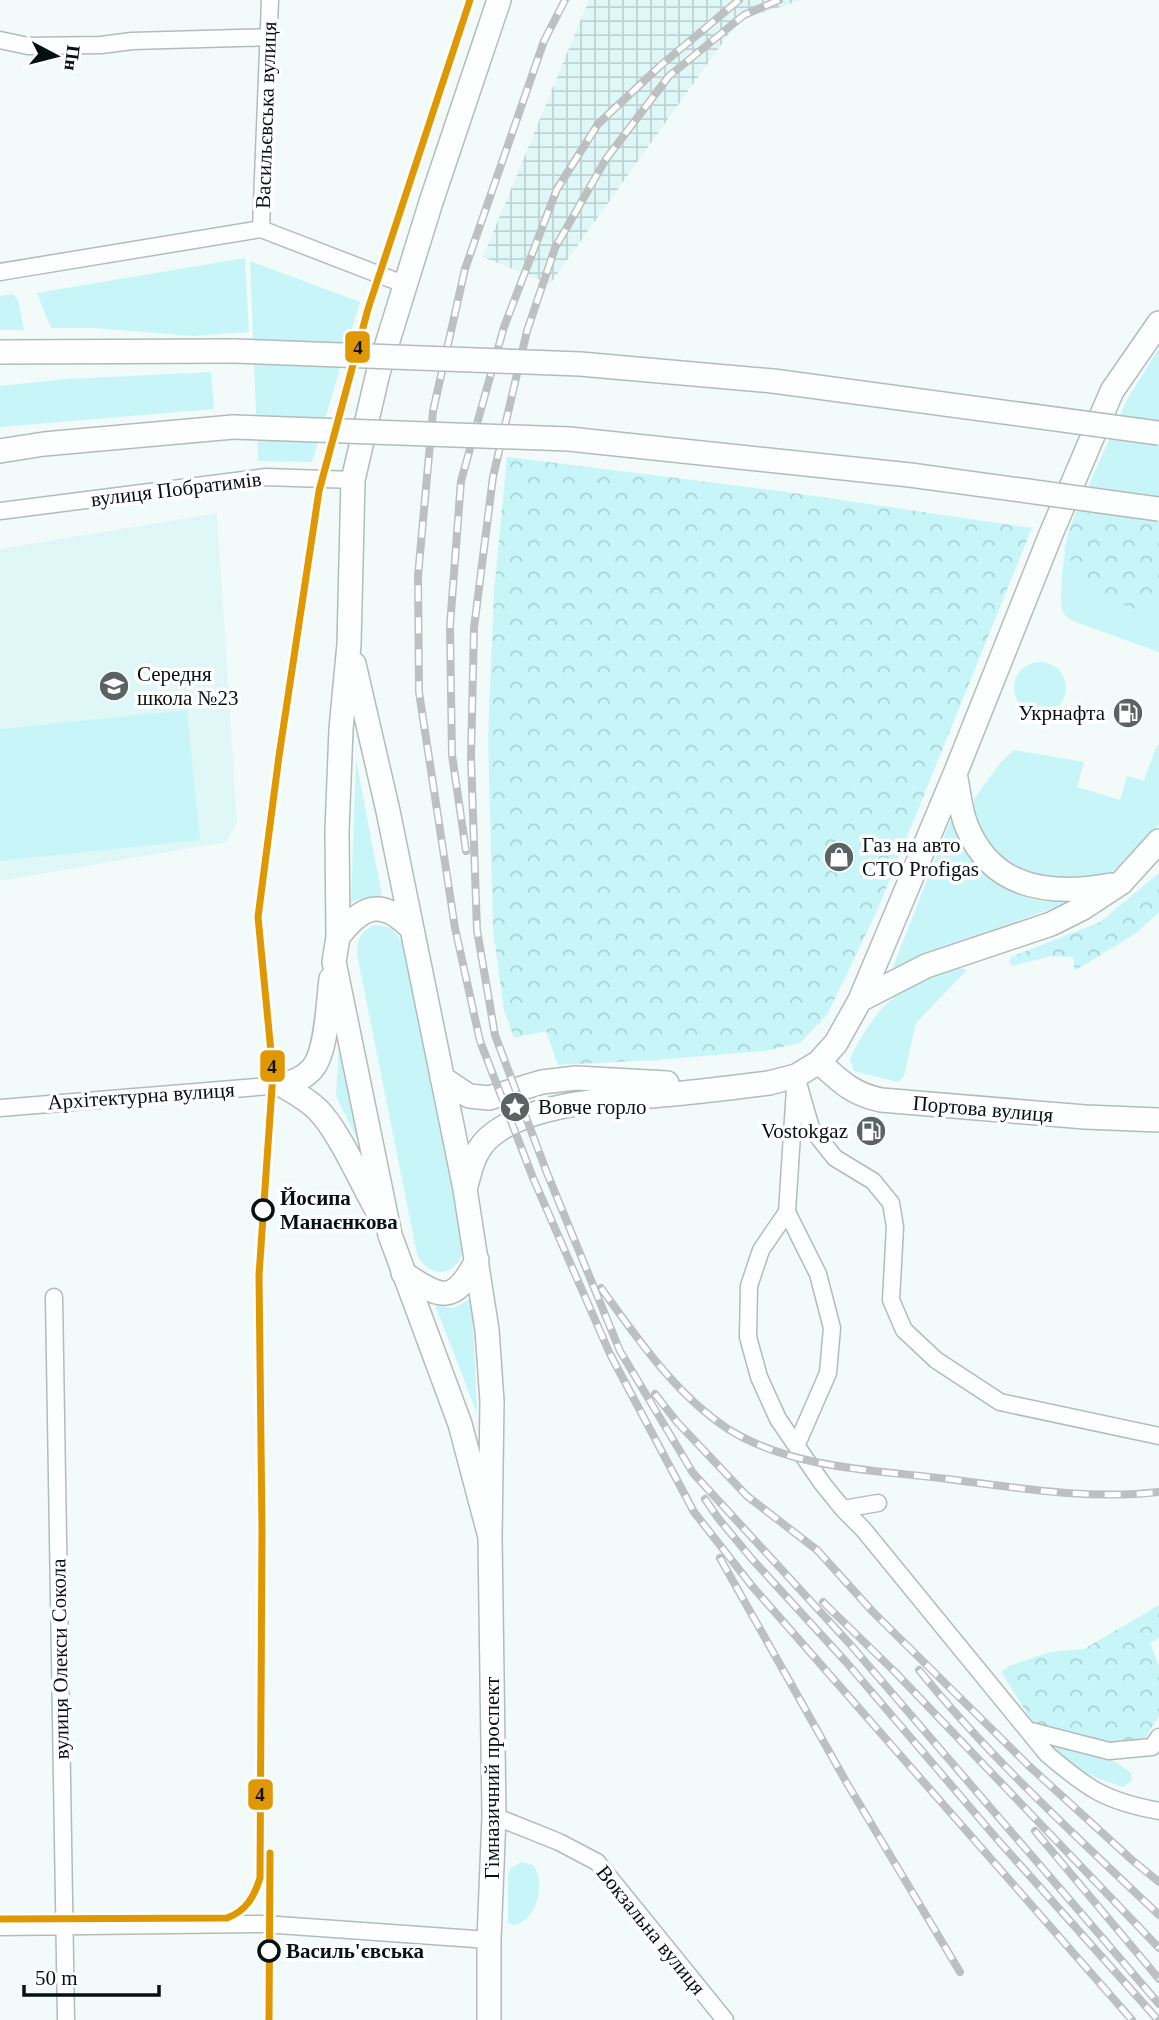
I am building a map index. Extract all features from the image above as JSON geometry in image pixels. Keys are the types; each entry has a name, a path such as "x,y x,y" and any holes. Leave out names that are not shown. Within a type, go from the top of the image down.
{"main road":[{"path":"282,1085 299,1080 313,1070 320,1056 338,937 337,831 349,644 353,480 378,373 499,0"},
{"path":"465,1189 475,1154 490,1136 508,1124 551,1110 596,1101 769,1083 796,1076 819,1062 836,1043 860,1000 1112,391 1159,323"},
{"path":"0,352 233,351 580,364 760,379 1159,433"},
{"path":"0,451 44,444 233,427 569,439 910,475 1159,509"},
{"name":"Гімназичний проспект","path":"349,644 388,811 465,1189 487,1330 492,1401 490,1537 494,1816 489,2020"},
{"path":"955,774 967,827 990,864 1015,880 1036,887 1082,890 1121,883"},
{"path":"860,1000 926,966 1051,924 1083,908 1121,883 1159,841"},
{"path":"338,937 352,919 368,909 380,909 397,915 410,927"},
{"path":"334,962 390,1235"},
{"name":"Портова вулиця","path":"819,1062 849,1089 863,1097 1085,1117 1159,1120"},
{"path":"442,1078 469,1096 489,1098 542,1082 576,1078 668,1083 719,1090"},
{"path":"282,1085 303,1097 320,1112 334,1132 390,1235"},
{"name":"Гімназичний проспект","path":"390,1235 460,1424 490,1537"},
{"path":"403,1273 435,1292 448,1293 460,1288 477,1261"}],"street":[{"name":"Васильєвська вулиця","path":"261,229 270,0"},
{"path":"0,40 27,46 88,46 132,41 269,37"},
{"path":"0,272 261,229 405,285"},
{"name":"вулиця Побратимів","path":"0,511 267,477 353,480"},
{"path":"796,1076 787,1212 818,1274 832,1328 828,1373 797,1444"},
{"path":"796,1076 811,1128 835,1158 873,1181 891,1203 895,1227 891,1300 904,1330 936,1360 1000,1402 1159,1436"},
{"name":"Архітектурна вулиця","path":"0,1108 282,1085"},
{"path":"787,1212 761,1250 749,1286 748,1337 764,1387 778,1419 822,1483 1031,1731 1047,1754 1084,1785 1122,1804 1159,1811"},
{"name":"вулиця Олекси Сокола","path":"54,1297 66,2020"},
{"path":"843,1509 878,1503"},
{"path":"1031,1731 1109,1751 1152,1747 1159,1737"},
{"name":"Вокзальна вулиця","path":"494,1816 559,1842 597,1862 725,2020"},
{"path":"0,1927 264,1924 489,1940"}],"shaded area":[{"path":"589,0 801,0 738,21 550,284 483,257"},
{"name":"Середня школа №23","path":"217,513 237,823 226,842 0,881 0,549"}],"green space":[{"path":"245,258 249,332 193,336 93,328 51,328 37,293"},
{"path":"250,261 360,302 312,462 258,461"},
{"path":"13,294 18,300 24,330 0,330 0,296"},
{"path":"1159,348 1159,652 1073,621 1064,614 1061,598 1069,529 1128,398"},
{"path":"211,372 214,409 0,427 0,386 68,379"},
{"path":"507,457 773,490 1032,528 877,911 827,1015 800,1043 765,1051 558,1065 546,1031 514,1038 504,1010 493,930 488,736 494,592"},
{"path":"1076,512 1159,521 1159,606 1130,609 1105,595 1080,574 1064,550"},
{"path":"1040,662 1050,664 1058,670 1064,678 1064,698 1058,706 1050,712 1040,714 1030,712 1022,706 1016,698 1014,688 1016,678 1022,670 1030,664"},
{"path":"187,710 200,840 0,861 0,729"},
{"path":"1157,745 1159,824 1119,868 1102,876 1059,882 1018,871 999,856 975,819 974,799 1000,763 1014,750 1084,762 1077,787 1120,800 1127,776 1144,781"},
{"path":"356,759 383,901 367,897 351,902"},
{"path":"953,814 983,866 1003,886 1037,900 1071,902 926,953 892,969"},
{"path":"1159,873 1159,912 1135,934 1074,971 1074,957 1051,956 1012,966 1009,962 1011,957 1100,922"},
{"path":"374,925 392,928 403,943 463,1243 458,1262 445,1271 430,1269 417,1254 357,954 361,936"},
{"path":"958,968 967,970 916,1023 904,1076 898,1082 854,1071 850,1058 870,1024 892,999 920,981"},
{"path":"340,1030 367,1159 336,1096"},
{"path":"472,1298 477,1413 435,1305 454,1308"},
{"path":"1159,1605 1159,1638 1150,1643 1159,1666 1159,1716 1144,1740 1102,1743 1035,1726 1001,1672 1009,1666 1050,1652 1084,1649"},
{"path":"1047,1742 1113,1761 1131,1773 1132,1781 1123,1787 1090,1775 1065,1759"},
{"path":"521,1862 533,1865 537,1872 539,1890 534,1909 521,1923 513,1925 508,1922 508,1873"}],"railway":[{"path":"565,0 544,41 465,269 433,411 418,576 419,692 455,928 480,1041 533,1178 610,1354 694,1512 752,1586 1132,2020"},
{"path":"466,851 452,755 450,626 461,481 504,327 557,189 598,124 660,66 739,0"},
{"path":"779,0 744,15 669,76 606,159 555,248 527,331 493,477 474,628 471,757 477,930 495,1035 547,1173 620,1351 693,1473 849,1643 1159,2004"},
{"path":"601,1288 629,1327 691,1399 728,1429 779,1452 835,1466 1027,1489 1106,1495 1159,1492"},
{"path":"655,1394 677,1422 747,1496 817,1550 873,1612 1028,1765 1159,1882"},
{"path":"705,1499 752,1559 847,1663 997,1839 1158,2020"},
{"path":"720,1558 848,1785 960,1972"},
{"path":"823,1602 896,1673 1159,1948"},
{"path":"919,1670 1005,1766 1159,1915"},
{"path":"1035,1831 1159,1979"}],"transit line":[{"name":"4","path":"0,1919 227,1918 248,1902 260,1878 262,1529 259,1275 273,1073 258,917 319,491 368,309 470,0"},
{"name":"4","path":"269,2020 270,1853"}],"place":[{"name":"Середня школа №23","path":"114,686"},
{"name":"Укрнафта","path":"1128,713"},
{"name":"Газ на авто СТО Profigas","path":"839,857"},
{"name":"Вовче горло","path":"515,1107"},
{"name":"Vostokgaz","path":"871,1131"},
{"name":"Йосипа Манаєнкова","path":"263,1210"},
{"name":"Василь'євська","path":"269,1951"}]}
